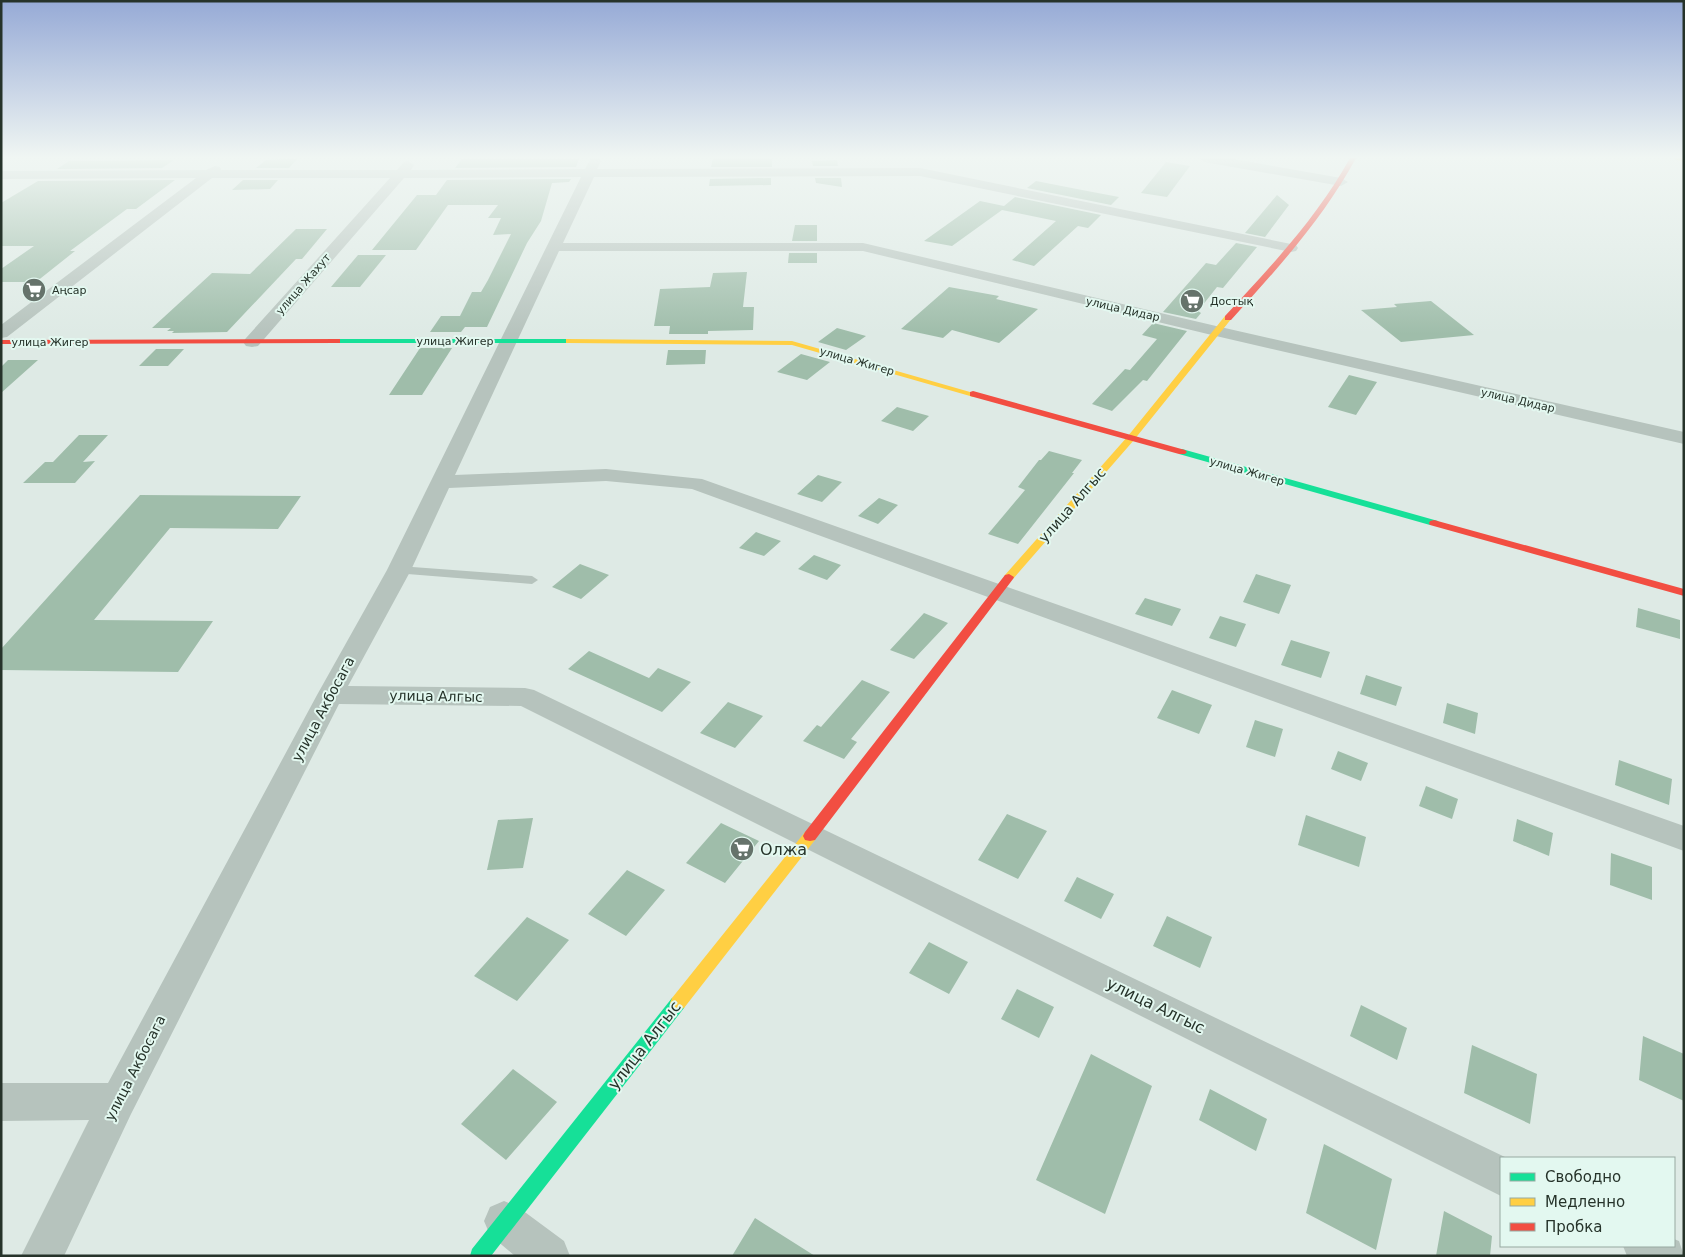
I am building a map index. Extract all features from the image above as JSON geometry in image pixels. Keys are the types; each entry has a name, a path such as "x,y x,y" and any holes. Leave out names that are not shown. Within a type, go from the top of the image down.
{"street":[{"path":"1,333 154,217"},
{"name":"улица Жахут","path":"252,342 363,217"},
{"name":"улица Акбосага","path":"42,1256 118,1101 330,695 399,570 569,217"},
{"path":"1138,217 1291,248"},
{"name":"улица Алгыс","path":"479,1256 810,835 996,591 1131,438 1216,331 1291,248 1315,217"},
{"name":"улица Дидар","path":"555,247 863,247 1216,331 1684,438"},
{"name":"улица Жигер","path":"1,342 508,340 792,343 1684,593"},
{"path":"442,482 606,475 695,483 1684,839"},
{"name":"улица Алгыс","path":"330,695 525,697 810,835 1500,1176"},
{"path":"1,1102 118,1101"},
{"path":"504,1222 549,1256"},
{"path":"1646,1247 1664,1256"}],"lane":[{"path":"399,570 532,580"}],"building":[{"path":"1,217 117,217 70,251 75,251 36,282 1,282 1,269 34,246 1,246"},
{"path":"399,217 440,217 416,250 372,250"},
{"path":"542,217 527,243 487,327 465,327 461,332 430,332 441,316 460,316 472,292 481,292 488,280 511,234 493,235 501,218 488,218"},
{"path":"958,217 993,217 952,246 924,241"},
{"path":"1035,217 1099,217 1088,228 1078,226 1034,266 1012,260 1056,221"},
{"path":"1259,217 1280,217 1265,237 1245,233"},
{"path":"795,225 817,225 817,241 792,241"},
{"path":"296,229 327,229 302,259 296,259 227,332 172,333 174,331 167,331 171,328 152,328 212,273 250,274"},
{"path":"1236,243 1257,247 1223,288 1217,287 1198,311 1201,313 1196,319 1163,312 1206,263 1216,265"},
{"path":"789,253 817,253 817,263 788,263"},
{"path":"358,255 386,255 360,287 331,287"},
{"path":"747,272 743,307 754,307 753,330 708,331 708,334 669,334 670,326 654,326 660,289 710,287 713,273"},
{"path":"949,287 999,296 996,299 1038,309 999,343 952,330 943,338 901,329"},
{"path":"1431,301 1474,335 1401,342 1361,310 1397,307 1394,304"},
{"path":"1153,323 1187,331 1147,381 1143,380 1112,411 1092,404 1125,369 1130,370 1157,339 1142,335"},
{"path":"837,328 866,336 846,350 818,342"},
{"path":"420,348 452,348 422,395 389,395"},
{"path":"156,349 184,349 168,366 139,366"},
{"path":"668,350 706,350 705,364 666,365"},
{"path":"801,354 830,362 807,380 777,372"},
{"path":"8,360 38,360 1,393 1,367"},
{"path":"1349,375 1377,382 1356,415 1328,407"},
{"path":"897,407 929,416 913,431 881,421"},
{"path":"79,435 108,435 83,462 95,461 75,483 23,483 45,462 53,462"},
{"path":"1049,451 1082,460 1072,473 1074,473 1018,544 988,534 1025,490 1018,487 1039,460"},
{"path":"818,475 842,482 822,502 797,494"},
{"path":"140,495 301,496 278,529 170,528 94,620 213,621 178,672 1,670 1,649"},
{"path":"879,498 898,505 878,524 858,516"},
{"path":"756,532 781,541 764,556 739,548"},
{"path":"814,555 841,565 827,580 798,569"},
{"path":"580,564 609,575 581,599 552,587"},
{"path":"1256,574 1291,585 1279,614 1243,602"},
{"path":"1145,598 1181,609 1172,626 1135,614"},
{"path":"1638,608 1680,620 1680,639 1636,627"},
{"path":"924,613 948,623 914,659 890,650"},
{"path":"1220,616 1246,624 1236,647 1209,638"},
{"path":"1291,640 1330,652 1321,678 1281,665"},
{"path":"589,651 649,678 658,668 691,682 662,712 568,669"},
{"path":"1366,675 1402,687 1396,706 1360,694"},
{"path":"862,680 890,692 851,739 857,742 844,759 803,741 817,725 821,727"},
{"path":"1172,690 1212,705 1199,734 1157,718"},
{"path":"728,702 763,716 735,748 700,733"},
{"path":"1447,703 1478,713 1475,734 1443,723"},
{"path":"1255,720 1283,729 1275,757 1246,747"},
{"path":"1338,751 1368,763 1361,781 1331,769"},
{"path":"1619,760 1672,779 1669,805 1615,785"},
{"path":"1426,786 1458,799 1452,819 1419,806"},
{"path":"1007,814 1047,831 1018,879 978,860"},
{"path":"1306,815 1366,837 1359,867 1298,845"},
{"path":"533,818 523,868 487,870 498,820"},
{"path":"1517,819 1553,833 1549,856 1513,841"},
{"path":"721,823 759,841 725,883 686,863"},
{"path":"1611,853 1652,867 1652,900 1610,885"},
{"path":"627,870 665,890 626,936 588,914"},
{"path":"1077,877 1114,894 1101,919 1064,901"},
{"path":"1167,916 1212,937 1200,968 1153,946"},
{"path":"527,917 569,940 517,1001 474,976"},
{"path":"929,942 968,962 949,994 909,973"},
{"path":"1017,989 1054,1007 1039,1038 1001,1019"},
{"path":"1361,1005 1407,1028 1397,1060 1350,1036"},
{"path":"1643,1036 1684,1054 1684,1101 1639,1080"},
{"path":"1472,1045 1537,1074 1530,1124 1464,1093"},
{"path":"1091,1054 1152,1086 1105,1214 1036,1180"},
{"path":"513,1069 557,1102 506,1160 461,1124"},
{"path":"1210,1089 1267,1119 1256,1151 1199,1120"},
{"path":"1324,1144 1392,1179 1376,1250 1306,1213"},
{"path":"1444,1211 1492,1236 1490,1256 1436,1256"},
{"path":"755,1218 815,1256 732,1256"}],"traffic: fast":[{"path":"337,341 569,341"},
{"path":"1182,452 1434,523"},
{"path":"479,1256 678,1003"}],"traffic: slow":[{"path":"1009,577 1131,438 1228,318"},
{"path":"569,341 792,343 973,394"},
{"path":"678,1003 810,836"}],"traffic: jam":[{"path":"1228,318 1296,242 1316,217"},
{"path":"1,342 337,341"},
{"path":"973,394 1182,452"},
{"path":"1434,523 1684,593"},
{"path":"810,836 1009,577"}],"place":[{"name":"Аңсар","path":"34,290"},
{"name":"Достық","path":"1192,301"},
{"name":"Олжа","path":"742,849"}]}
